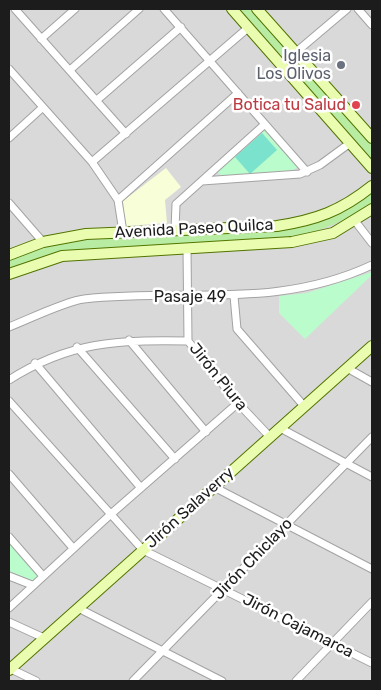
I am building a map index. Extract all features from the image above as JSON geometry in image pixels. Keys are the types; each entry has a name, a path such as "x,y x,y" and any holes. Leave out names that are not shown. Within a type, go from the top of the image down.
{"main road":[{"path":"232,9 372,168"},
{"path":"257,9 372,138"},
{"name":"Avenida Paseo Quilca","path":"9,255 43,242 86,234 277,226 302,222 328,216 372,186"},
{"name":"Avenida Paseo Quilca","path":"9,274 62,256 292,242 333,232 355,221 372,209"},
{"name":"Jirón Salaverry","path":"10,669 372,346"}],"street":[{"path":"15,9 126,134"},
{"path":"41,39 74,9"},
{"path":"70,70 139,9"},
{"path":"164,9 307,172"},
{"path":"295,53 347,9"},
{"path":"358,9 372,25"},
{"path":"97,100 181,27"},
{"path":"92,162 249,27"},
{"path":"9,69 92,162 118,200 123,232"},
{"path":"118,200 238,93"},
{"path":"9,137 42,108"},
{"path":"175,230 176,204 265,124"},
{"path":"202,181 290,176 307,172 350,143"},
{"path":"9,203 43,242"},
{"path":"355,221 372,243"},
{"name":"Jirón Piura","path":"187,248 188,340 238,403 270,437"},
{"name":"Pasaje 49","path":"9,327 82,299 234,296 308,288 347,277 372,265"},
{"path":"234,296 237,329 304,406"},
{"path":"129,340 206,432"},
{"path":"9,380 35,363 77,347 129,340 188,340"},
{"path":"77,347 175,459"},
{"path":"35,363 141,488"},
{"path":"347,368 372,382"},
{"path":"9,401 143,550"},
{"path":"9,608 73,548 238,403"},
{"path":"280,428 372,477"},
{"name":"Jirón Chiclayo","path":"133,681 372,437"},
{"path":"9,474 73,548"},
{"path":"214,487 372,569"},
{"path":"9,537 43,576"},
{"name":"Jirón Cajamarca","path":"143,550 224,588 372,663"},
{"path":"9,576 32,585"},
{"path":"296,681 372,602"},
{"path":"78,608 222,681"},
{"path":"9,622 44,638"},
{"path":"10,669 36,681"}],"shaded area":[{"path":"9,9 372,9 372,681 9,681"},
{"path":"262,133 277,150 250,174 235,157"},
{"path":"166,168 181,187 165,200 167,223 125,226 123,201"}],"green space":[{"path":"240,9 252,9 372,145 372,159"},
{"path":"264,130 298,167 289,173 221,176 217,171"},
{"path":"372,190 372,204 362,210 342,221 288,239 61,251 9,270 9,259 46,246 65,243 85,240 280,230 295,227 339,212"},
{"path":"372,272 372,275 305,339 279,313 279,296 307,293"},
{"path":"9,541 39,575 33,581 9,571"}],"place":[{"name":"Iglesia Los Olivos","path":"341,65"},
{"name":"Botica tu Salud","path":"356,105"}]}
